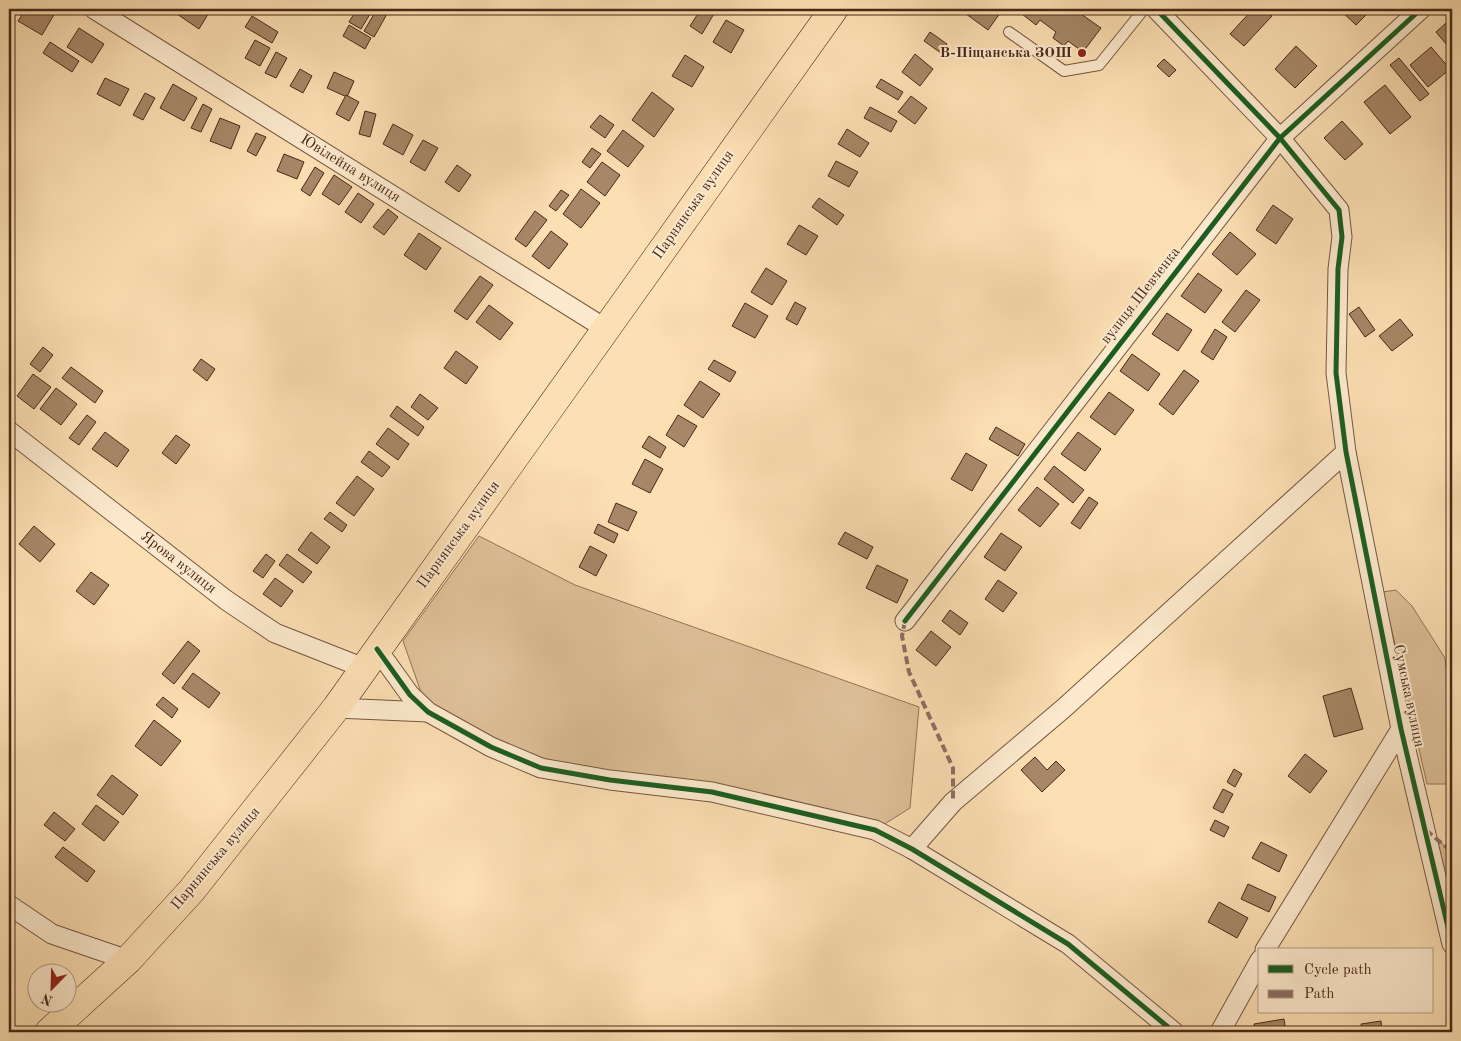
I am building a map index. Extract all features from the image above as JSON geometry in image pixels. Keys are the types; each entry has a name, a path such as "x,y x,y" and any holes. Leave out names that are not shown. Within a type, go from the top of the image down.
{"main road":[{"name":"Парнянська вулиця","path":"49,1032 128,960 192,890 336,708 834,9"}],"street":[{"name":"Ювілейна вулиця","path":"94,9 606,329"},
{"name":"Сумська вулиця","path":"1156,9 1280,138 1339,210 1342,237 1338,268 1336,373 1346,452 1401,730 1452,944"},
{"name":"вулиця Шевченка","path":"905,622 1280,138 1421,9"},
{"name":"Ярова вулиця","path":"9,431 226,600 275,633 370,659"},
{"path":"912,849 953,802 1064,708 1346,452"},
{"path":"370,659 428,712 491,748 541,768 610,780 717,793 875,830 912,849 1068,944 1174,1032"},
{"path":"336,708 428,712"},
{"path":"1267,948 1401,730"},
{"path":"9,905 52,934 128,960"},
{"path":"1220,1032 1258,964"}],"lane":[{"path":"1009,32 1064,71 1099,65 1144,9"}],"shaded area":[{"path":"479,536 575,585 919,707 910,808 875,830 541,768 428,712 403,641"},
{"path":"1396,590 1412,606 1445,658 1452,721 1452,784 1427,784 1383,592"},
{"path":"1424,828 1452,852 1452,944"}],"building":[{"path":"26,9 48,9 55,13 42,35 18,21"},
{"path":"180,9 207,9 210,11 199,29 177,14"},
{"path":"357,9 373,9 361,29 349,22"},
{"path":"377,9 387,14 374,37 364,31"},
{"path":"701,9 709,9 715,12 702,34 690,26"},
{"path":"963,9 1003,9 988,30 962,11"},
{"path":"1025,9 1074,9 1101,28 1083,52 1068,41 1064,46 1053,38 1056,32 1040,20 1036,25 1022,14"},
{"path":"1253,9 1263,9 1272,16 1244,46 1230,34"},
{"path":"1339,9 1372,9 1356,25"},
{"path":"252,16 278,32 272,43 245,27"},
{"path":"726,20 744,30 731,53 713,42"},
{"path":"1446,23 1452,31 1452,51 1436,32"},
{"path":"349,25 371,38 365,49 343,36"},
{"path":"79,28 104,44 92,63 67,47"},
{"path":"930,32 947,44 941,53 924,41"},
{"path":"255,40 270,48 260,66 245,58"},
{"path":"50,42 79,61 72,72 43,53"},
{"path":"1296,46 1317,66 1295,88 1275,69"},
{"path":"1431,47 1450,69 1428,87 1410,65"},
{"path":"276,52 287,58 276,78 265,73"},
{"path":"915,54 933,69 920,86 902,72"},
{"path":"685,55 704,67 692,87 672,76"},
{"path":"1399,58 1429,94 1420,101 1390,65"},
{"path":"1164,59 1176,70 1169,77 1157,66"},
{"path":"300,69 312,76 303,93 290,86"},
{"path":"334,72 354,81 347,97 327,88"},
{"path":"105,78 129,89 120,106 97,94"},
{"path":"881,79 903,92 898,100 876,87"},
{"path":"173,84 197,98 184,121 160,108"},
{"path":"1385,85 1411,117 1390,134 1364,102"},
{"path":"652,92 674,109 654,137 632,120"},
{"path":"145,93 155,98 143,120 133,115"},
{"path":"346,95 359,102 349,121 336,114"},
{"path":"911,96 927,108 915,124 898,112"},
{"path":"203,104 212,109 201,132 191,128"},
{"path":"870,107 897,121 891,132 864,118"},
{"path":"365,111 376,114 370,137 359,134"},
{"path":"600,115 614,125 605,138 590,127"},
{"path":"220,118 240,126 231,149 210,141"},
{"path":"1342,121 1363,144 1345,160 1324,138"},
{"path":"393,124 413,135 403,155 383,144"},
{"path":"847,129 869,143 860,157 838,144"},
{"path":"623,130 644,146 628,167 607,151"},
{"path":"256,133 266,137 256,156 247,151"},
{"path":"423,140 438,148 425,171 410,162"},
{"path":"592,148 601,154 590,168 582,162"},
{"path":"284,154 304,162 297,179 277,171"},
{"path":"836,161 858,172 849,187 828,176"},
{"path":"602,162 620,175 605,196 587,182"},
{"path":"457,165 471,175 459,192 445,182"},
{"path":"315,167 324,173 310,196 301,190"},
{"path":"334,175 352,187 339,205 322,194"},
{"path":"581,189 600,203 581,228 563,214"},
{"path":"561,190 569,195 556,211 549,206"},
{"path":"358,193 374,204 361,223 345,212"},
{"path":"819,198 844,215 837,225 812,207"},
{"path":"1273,205 1293,219 1276,244 1256,230"},
{"path":"388,209 398,217 384,235 373,227"},
{"path":"535,211 547,220 526,247 515,239"},
{"path":"799,225 818,236 806,255 787,244"},
{"path":"551,231 568,244 549,269 532,256"},
{"path":"1230,232 1256,254 1237,275 1212,254"},
{"path":"419,233 441,248 426,270 404,255"},
{"path":"766,268 787,281 772,305 751,292"},
{"path":"1198,273 1222,290 1205,313 1181,296"},
{"path":"480,276 493,285 467,320 454,311"},
{"path":"1246,290 1260,300 1235,332 1222,322"},
{"path":"795,302 806,308 797,325 786,319"},
{"path":"745,303 768,316 755,338 732,326"},
{"path":"489,305 513,323 500,340 476,322"},
{"path":"1359,307 1375,330 1365,337 1349,314"},
{"path":"1167,313 1192,330 1178,351 1152,334"},
{"path":"1400,319 1413,335 1392,351 1379,336"},
{"path":"1215,329 1227,337 1213,360 1201,352"},
{"path":"43,347 53,355 40,372 30,364"},
{"path":"456,351 478,367 466,384 444,368"},
{"path":"1132,354 1160,374 1148,391 1120,371"},
{"path":"201,359 215,369 207,381 193,370"},
{"path":"714,360 736,372 730,382 708,369"},
{"path":"71,367 103,391 95,403 62,378"},
{"path":"1184,370 1199,381 1173,415 1159,404"},
{"path":"33,374 51,387 34,409 17,396"},
{"path":"700,381 720,394 703,418 684,405"},
{"path":"56,388 77,404 61,425 40,409"},
{"path":"1109,392 1134,410 1115,435 1090,417"},
{"path":"420,394 438,408 428,420 411,407"},
{"path":"397,406 424,427 418,436 390,416"},
{"path":"87,415 96,422 79,445 69,438"},
{"path":"678,415 697,426 684,447 666,435"},
{"path":"996,427 1025,444 1018,456 989,439"},
{"path":"388,428 409,444 398,460 376,444"},
{"path":"105,432 129,450 117,467 92,449"},
{"path":"1078,432 1101,449 1085,471 1061,454"},
{"path":"176,435 190,445 176,464 162,453"},
{"path":"649,436 666,447 660,458 642,447"},
{"path":"369,451 390,467 382,477 361,462"},
{"path":"966,453 987,465 972,491 951,479"},
{"path":"645,459 663,469 650,493 632,484"},
{"path":"1054,466 1084,490 1073,503 1044,479"},
{"path":"357,476 374,489 354,516 336,503"},
{"path":"1037,487 1059,504 1040,527 1018,510"},
{"path":"1089,497 1098,503 1080,529 1071,523"},
{"path":"616,503 637,512 628,531 608,522"},
{"path":"330,512 347,525 342,532 324,519"},
{"path":"598,524 618,534 614,543 594,533"},
{"path":"34,526 55,544 40,562 19,544"},
{"path":"311,532 330,547 317,564 298,550"},
{"path":"845,532 873,547 867,559 838,544"},
{"path":"1001,533 1022,547 1005,571 984,557"},
{"path":"590,546 607,555 596,576 579,567"},
{"path":"266,554 275,561 263,578 253,571"},
{"path":"287,554 312,572 303,583 279,565"},
{"path":"877,565 908,580 897,603 866,588"},
{"path":"91,572 109,585 94,605 76,591"},
{"path":"275,578 293,591 281,607 263,594"},
{"path":"998,580 1017,593 1003,612 985,599"},
{"path":"950,610 968,623 960,635 942,621"},
{"path":"931,631 951,647 936,666 916,650"},
{"path":"188,641 200,651 174,684 162,674"},
{"path":"193,673 220,693 209,708 182,688"},
{"path":"1351,688 1363,729 1334,737 1323,696"},
{"path":"163,697 178,709 172,718 156,705"},
{"path":"154,720 181,741 161,766 135,746"},
{"path":"1305,754 1327,771 1310,793 1288,776"},
{"path":"1035,757 1047,770 1056,761 1065,770 1042,792 1021,770"},
{"path":"1234,769 1242,774 1235,787 1227,782"},
{"path":"112,775 138,795 123,815 97,795"},
{"path":"1223,789 1233,794 1223,813 1213,808"},
{"path":"96,805 119,822 104,841 82,824"},
{"path":"54,812 75,829 65,841 44,825"},
{"path":"1215,820 1229,827 1224,837 1210,830"},
{"path":"1261,842 1287,855 1279,872 1252,858"},
{"path":"63,847 95,871 87,882 55,857"},
{"path":"1248,884 1276,897 1269,912 1241,899"},
{"path":"1219,902 1248,918 1237,938 1208,922"},
{"path":"1284,1019 1286,1032 1256,1032 1254,1024"},
{"path":"1381,1021 1382,1032 1362,1032 1361,1024"}],"marked path":[{"path":"905,621 902,636 909,672 953,768 953,802"},
{"path":"1426,830 1452,852"}],"cycle path":[{"path":"1156,9 1280,138 1339,210 1342,237 1338,269 1336,373 1346,452 1401,729 1452,944"},
{"path":"905,621 1280,138 1421,9"},
{"path":"377,649 410,695 428,712 491,747 541,768 610,780 712,792 875,830 912,849 1068,944 1174,1032"}],"place":[{"name":"В-Піщанська ЗОШ","path":"1082,53"}]}
